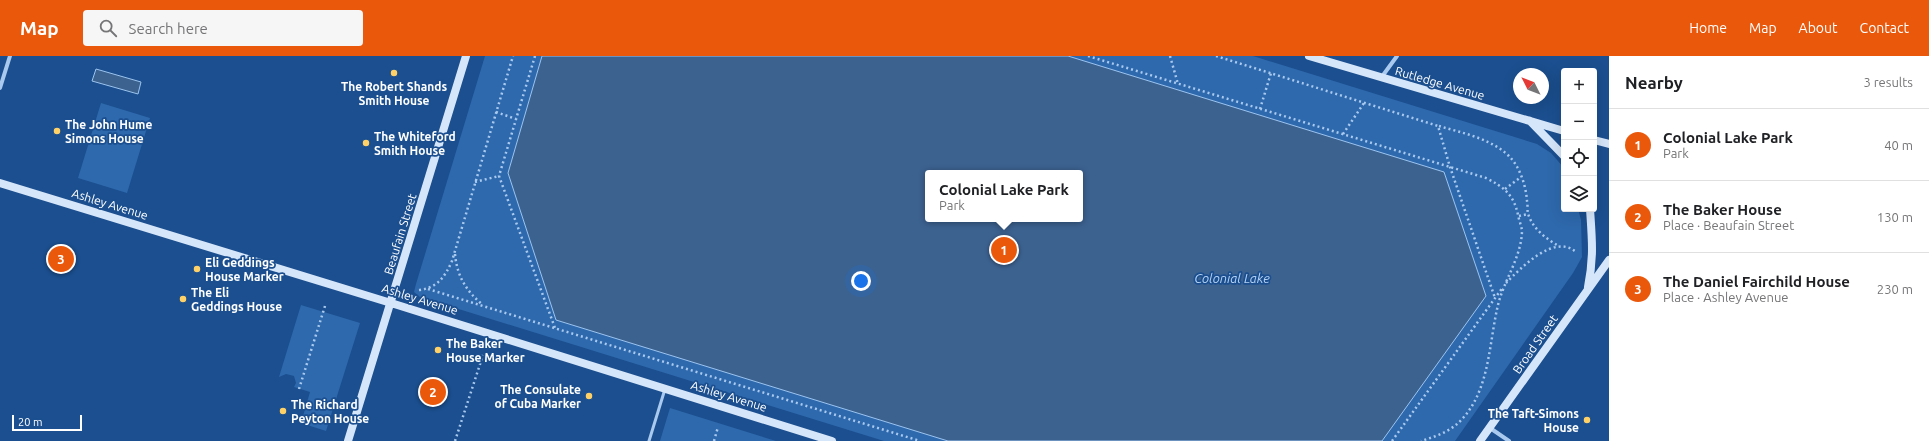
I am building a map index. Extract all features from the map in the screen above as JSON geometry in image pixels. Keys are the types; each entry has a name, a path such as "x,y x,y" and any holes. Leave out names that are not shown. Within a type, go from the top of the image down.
{"street":[{"path":"0,88 10,56"},
{"name":"Beaufain Street","path":"348,441 466,56"},
{"name":"Rutledge Avenue","path":"1310,56 1561,130"},
{"path":"1381,78 1397,56"},
{"path":"1529,121 1561,153"},
{"path":"1597,141 1609,144"},
{"name":"Ashley Avenue","path":"0,183 832,441"},
{"path":"1587,290 1593,264 1593,236 1590,212"},
{"name":"Broad Street","path":"1480,441 1609,260"},
{"path":"1490,428 1509,441"}],"lane":[{"path":"649,441 666,389"}],"path":[{"path":"419,290 433,287 446,273 455,251 513,56"},
{"path":"535,56 500,176 555,328"},
{"path":"1088,56 1486,178 1505,189 1510,194 1519,216 1522,229 1519,248 1498,305 1485,374 1473,403 1464,418 1455,426 1439,435 1421,441"},
{"path":"1170,56 1178,84"},
{"path":"1216,56 1476,137 1492,145 1509,156 1521,178 1527,200 1528,214 1534,225 1545,237 1559,246"},
{"path":"1260,109 1271,73"},
{"path":"1343,134 1364,103"},
{"path":"496,112 516,119"},
{"path":"1438,126 1450,167 1495,298"},
{"path":"476,182 500,176"},
{"path":"1505,189 1521,178"},
{"path":"1519,216 1528,214"},
{"path":"1392,441 1505,284 1528,262 1546,251 1559,246 1570,247 1577,253"},
{"path":"455,251 456,267 462,282 471,295 485,306"},
{"path":"428,289 920,441"},
{"path":"299,389 325,306"},
{"path":"455,441 483,355"},
{"path":"714,441 718,427"}],"shaded area":[{"name":"Colonial Lake","path":"485,56 1253,56 1537,144 1551,153 1561,165 1561,212 1579,212 1581,220 1582,257 1573,273 1455,441 884,441 420,297 414,292 416,284"},
{"path":"101,103 150,118 127,193 78,178"},
{"path":"301,305 360,323 326,431 301,423 310,392 294,387 296,383 294,376 286,374 279,377"},
{"path":"670,408 776,441 660,441"}],"water":[{"name":"Colonial Lake","path":"542,56 1068,56 1444,172 1486,296 1382,441 948,441 556,320 508,173"},
{"path":"96,69 141,82 138,94 92,81"}],"place":[{"name":"The Robert Shands Smith House","path":"394,73"},
{"name":"The John Hume Simons House","path":"57,131"},
{"name":"The Whiteford Smith House","path":"366,143"},
{"name":"Colonial Lake Park","path":"1004,250"},
{"name":"The Daniel Fairchild House","path":"61,259"},
{"name":"Eli Geddings House Marker","path":"197,269"},
{"name":"The Eli Geddings House","path":"183,299"},
{"name":"The Baker House Marker","path":"438,350"},
{"name":"The Baker House","path":"433,392"},
{"name":"The Consulate of Cuba Marker","path":"589,396"},
{"name":"The Richard Peyton House","path":"283,411"},
{"name":"The Taft-Simons House","path":"1587,420"}]}
